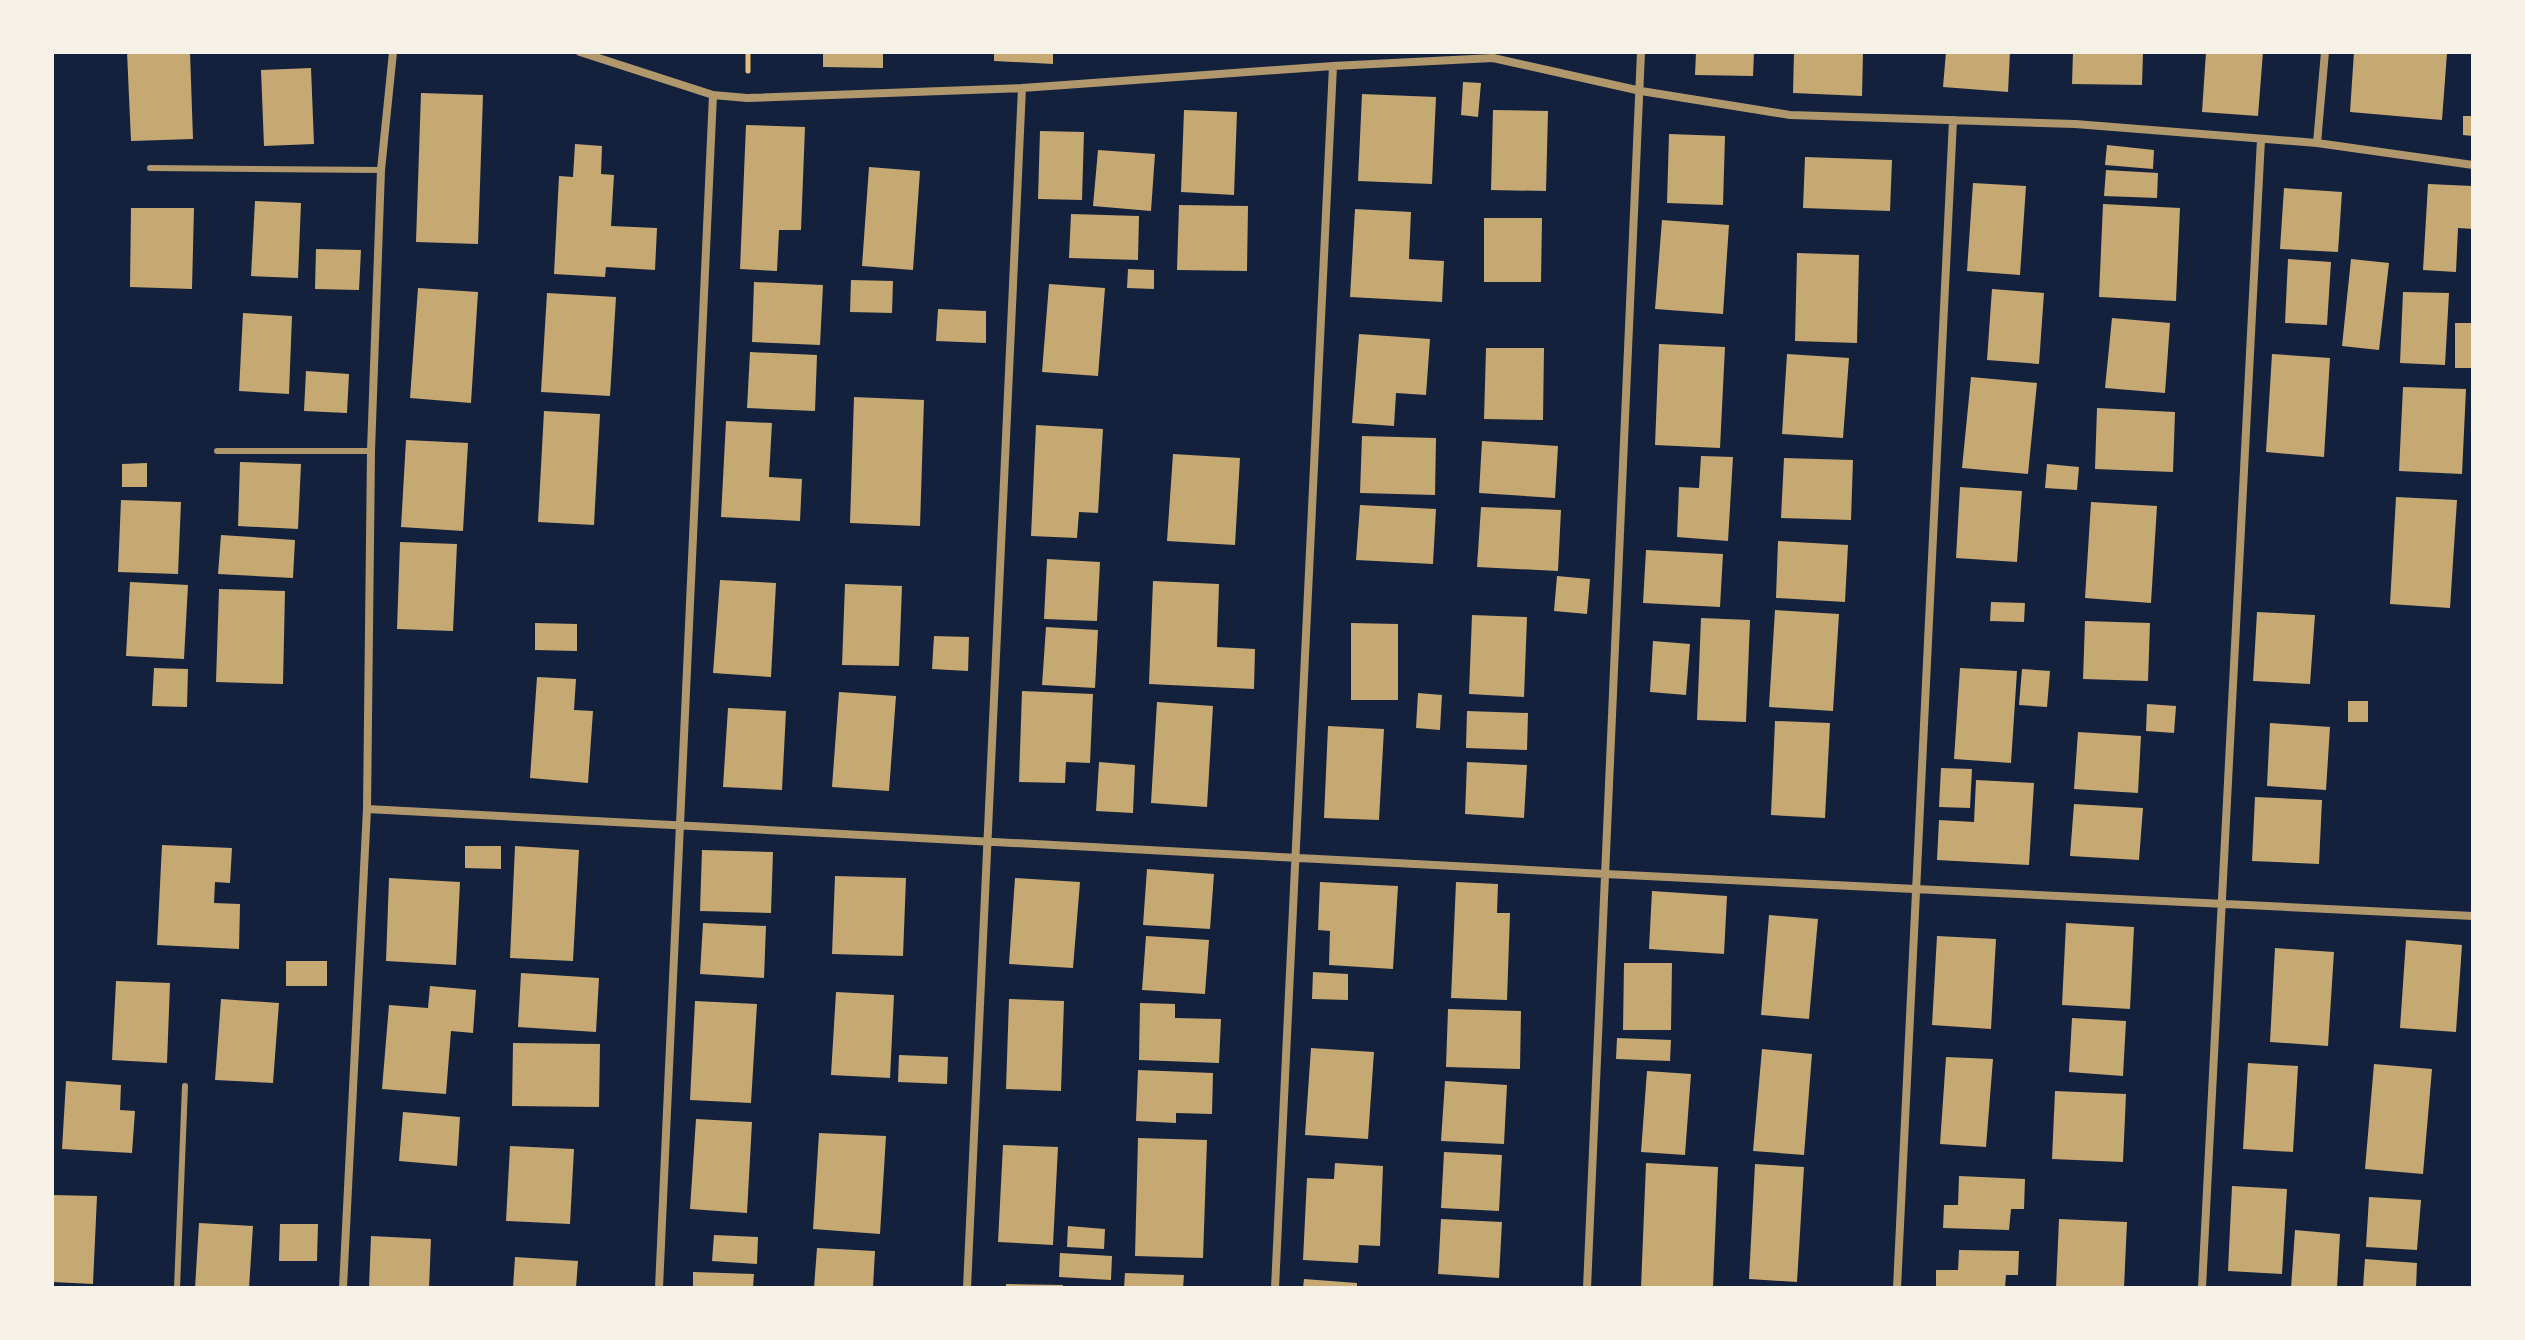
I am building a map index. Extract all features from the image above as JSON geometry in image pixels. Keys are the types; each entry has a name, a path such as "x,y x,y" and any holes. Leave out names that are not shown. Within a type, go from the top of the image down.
{"street":[{"path":"343,1288 367,809 371,451 381,170 393,52"},
{"path":"580,52 713,95 747,98 1022,88 1493,58 1641,91 1790,115 2075,124 2317,143 2473,165"},
{"path":"1587,1288 1641,52"},
{"path":"2317,143 2325,52"},
{"path":"1275,1288 1333,66"},
{"path":"967,1288 1022,88"},
{"path":"659,1288 713,95"},
{"path":"1897,1288 1953,120"},
{"path":"2202,1288 2261,139"},
{"path":"367,809 2473,916"}],"lane":[{"path":"150,168 381,170"},
{"path":"217,451 371,451"},
{"path":"177,1288 185,1086"}],"building":[{"path":"127,52 190,52 193,139 131,141"},
{"path":"823,52 883,52 883,68 823,67"},
{"path":"994,52 1053,52 1053,64 994,61"},
{"path":"1696,52 1754,52 1753,76 1695,75"},
{"path":"1794,52 1863,52 1862,96 1793,93"},
{"path":"1946,52 2010,52 2008,92 1943,87"},
{"path":"2073,52 2143,52 2142,85 2072,84"},
{"path":"2206,52 2263,52 2258,116 2202,112"},
{"path":"2354,52 2447,53 2442,120 2350,112"},
{"path":"311,68 314,144 264,146 261,70"},
{"path":"1463,82 1481,83 1478,117 1461,115"},
{"path":"421,93 483,95 478,244 416,242"},
{"path":"1362,94 1436,97 1432,184 1358,181"},
{"path":"1184,110 1237,112 1234,195 1181,192"},
{"path":"1493,110 1548,111 1546,191 1491,190"},
{"path":"2463,116 2473,116 2473,136 2463,135"},
{"path":"746,125 805,127 801,230 779,230 777,271 740,269"},
{"path":"1040,131 1084,132 1082,200 1038,199"},
{"path":"1669,134 1725,136 1723,205 1667,203"},
{"path":"575,144 602,146 601,174 614,175 611,226 657,228 655,270 606,267 605,277 554,274 559,176 573,177"},
{"path":"2107,145 2154,150 2153,169 2105,165"},
{"path":"1098,150 1155,154 1151,211 1093,206"},
{"path":"1805,157 1892,160 1890,211 1803,208"},
{"path":"869,167 920,171 913,270 862,266"},
{"path":"2106,170 2158,173 2157,198 2104,196"},
{"path":"1973,183 2026,186 2020,275 1967,271"},
{"path":"2428,184 2473,186 2473,229 2458,228 2456,272 2423,270"},
{"path":"2284,188 2342,192 2338,252 2280,249"},
{"path":"255,201 301,203 298,278 251,276"},
{"path":"2103,204 2180,208 2176,301 2099,297"},
{"path":"1179,205 1248,206 1247,271 1177,270"},
{"path":"131,208 194,208 192,289 130,287"},
{"path":"1355,209 1411,212 1409,259 1444,261 1442,302 1350,297"},
{"path":"1071,214 1139,216 1138,260 1069,258"},
{"path":"1484,218 1542,218 1541,282 1484,282"},
{"path":"1662,220 1729,225 1723,314 1655,309"},
{"path":"316,249 361,250 359,290 315,289"},
{"path":"1797,253 1859,255 1857,343 1795,341"},
{"path":"2288,259 2331,262 2327,325 2285,323"},
{"path":"2351,259 2389,263 2379,350 2342,346"},
{"path":"1128,269 1154,270 1154,289 1127,288"},
{"path":"851,280 893,281 892,313 850,312"},
{"path":"754,282 823,285 820,345 752,342"},
{"path":"1049,284 1105,288 1098,376 1042,372"},
{"path":"418,288 478,292 471,403 410,398"},
{"path":"1992,289 2044,293 2039,364 1987,360"},
{"path":"2403,292 2449,293 2445,365 2400,363"},
{"path":"547,293 616,297 610,396 541,392"},
{"path":"938,309 986,311 986,343 936,341"},
{"path":"243,313 292,316 289,394 239,391"},
{"path":"2112,318 2170,323 2165,393 2105,388"},
{"path":"2455,323 2473,323 2473,368 2455,368"},
{"path":"1359,334 1430,339 1426,395 1396,393 1394,426 1352,423"},
{"path":"1659,344 1725,347 1720,448 1655,445"},
{"path":"1486,348 1544,348 1543,420 1484,419"},
{"path":"750,352 817,355 815,411 747,408"},
{"path":"1787,354 1849,358 1843,438 1782,434"},
{"path":"2272,354 2330,358 2324,457 2266,452"},
{"path":"306,371 349,374 347,413 304,411"},
{"path":"1971,377 2037,383 2028,474 1962,468"},
{"path":"2403,387 2466,389 2462,474 2399,471"},
{"path":"854,397 924,400 920,526 850,523"},
{"path":"2097,408 2175,412 2173,472 2095,469"},
{"path":"544,411 600,414 594,525 538,522"},
{"path":"726,421 772,423 769,477 802,479 800,521 721,517"},
{"path":"1036,425 1103,429 1098,513 1079,512 1077,538 1031,536"},
{"path":"1362,436 1436,438 1435,495 1360,493"},
{"path":"406,440 468,443 463,531 401,527"},
{"path":"1482,441 1558,446 1555,498 1479,493"},
{"path":"1173,454 1240,458 1235,545 1167,541"},
{"path":"1701,456 1733,457 1728,541 1677,537 1679,487 1699,488"},
{"path":"1784,458 1853,460 1851,520 1781,518"},
{"path":"240,462 301,464 298,529 238,526"},
{"path":"147,463 147,487 122,487 122,464"},
{"path":"2047,464 2079,467 2077,490 2045,488"},
{"path":"1960,487 2022,491 2017,562 1956,558"},
{"path":"2396,497 2457,500 2450,608 2390,604"},
{"path":"121,500 181,502 178,574 118,572"},
{"path":"2091,502 2157,506 2151,603 2085,598"},
{"path":"1360,505 1436,509 1433,564 1356,560"},
{"path":"1481,507 1561,510 1558,571 1477,567"},
{"path":"221,535 295,540 293,578 218,574"},
{"path":"1778,541 1848,545 1845,602 1776,598"},
{"path":"400,542 457,544 453,631 397,629"},
{"path":"1646,550 1723,554 1720,607 1643,603"},
{"path":"1047,559 1100,562 1097,621 1044,619"},
{"path":"1557,576 1590,579 1587,614 1554,611"},
{"path":"720,580 776,583 771,677 713,673"},
{"path":"1153,581 1219,584 1217,647 1255,649 1254,689 1149,684"},
{"path":"130,582 188,585 184,659 126,656"},
{"path":"845,584 902,586 899,666 842,665"},
{"path":"219,589 285,591 283,684 216,682"},
{"path":"1991,602 2025,603 2024,622 1990,621"},
{"path":"1775,610 1839,614 1833,711 1769,707"},
{"path":"2257,612 2315,615 2310,684 2253,681"},
{"path":"1472,615 1527,617 1524,697 1469,694"},
{"path":"1701,618 1750,620 1746,722 1697,720"},
{"path":"2085,621 2150,623 2148,681 2083,679"},
{"path":"535,623 577,624 577,651 535,650"},
{"path":"1351,623 1398,624 1398,700 1351,700"},
{"path":"1046,627 1098,630 1095,688 1042,685"},
{"path":"934,636 969,637 968,671 932,669"},
{"path":"1653,641 1690,644 1686,695 1650,692"},
{"path":"154,668 188,669 187,707 152,706"},
{"path":"1960,668 2017,671 2011,763 1954,759"},
{"path":"2022,669 2050,671 2047,707 2019,705"},
{"path":"537,677 576,679 574,710 593,711 588,783 530,778"},
{"path":"1022,691 1093,694 1090,763 1066,762 1065,783 1019,782"},
{"path":"839,692 896,696 889,791 832,787"},
{"path":"1418,693 1442,695 1440,730 1416,728"},
{"path":"2348,701 2368,701 2368,722 2348,722"},
{"path":"1157,702 1213,706 1207,807 1151,803"},
{"path":"2147,704 2176,706 2174,733 2146,731"},
{"path":"728,708 786,711 782,790 723,787"},
{"path":"1467,711 1528,713 1527,750 1466,748"},
{"path":"1775,721 1830,723 1825,818 1771,815"},
{"path":"2270,723 2330,727 2326,790 2267,786"},
{"path":"1328,726 1384,729 1379,820 1324,818"},
{"path":"2078,732 2141,736 2138,793 2074,789"},
{"path":"1099,762 1135,765 1133,813 1096,811"},
{"path":"1467,762 1527,765 1524,818 1465,814"},
{"path":"1941,768 1972,769 1970,808 1939,807"},
{"path":"1976,780 2034,783 2029,865 1937,860 1939,820 1974,822"},
{"path":"2255,797 2322,800 2319,864 2252,861"},
{"path":"2074,804 2143,808 2139,860 2070,856"},
{"path":"162,845 232,848 230,883 215,882 214,903 240,904 239,949 157,945"},
{"path":"465,846 501,846 501,869 465,868"},
{"path":"515,846 579,850 573,961 510,958"},
{"path":"702,850 773,852 771,913 700,911"},
{"path":"1147,869 1214,874 1210,929 1143,925"},
{"path":"835,876 906,878 903,956 832,954"},
{"path":"389,878 460,882 456,965 386,961"},
{"path":"1015,878 1080,882 1073,968 1009,964"},
{"path":"1320,882 1398,886 1393,969 1329,965 1330,931 1318,930"},
{"path":"1456,882 1498,884 1497,913 1510,913 1507,1000 1451,998"},
{"path":"1652,891 1727,896 1724,954 1649,949"},
{"path":"1769,915 1818,919 1809,1019 1761,1015"},
{"path":"703,923 766,926 764,978 700,974"},
{"path":"2066,923 2134,927 2130,1009 2062,1005"},
{"path":"1146,936 1209,940 1205,994 1142,990"},
{"path":"1937,936 1996,939 1991,1029 1932,1025"},
{"path":"2406,940 2462,945 2456,1032 2400,1028"},
{"path":"2275,948 2334,952 2328,1046 2270,1042"},
{"path":"286,961 327,961 327,986 286,986"},
{"path":"1624,963 1672,963 1671,1030 1623,1030"},
{"path":"1313,972 1348,974 1348,1000 1312,999"},
{"path":"521,973 599,978 596,1032 518,1027"},
{"path":"116,981 170,983 167,1063 112,1060"},
{"path":"430,986 476,990 473,1033 451,1031 446,1094 382,1089 389,1005 428,1008"},
{"path":"836,992 894,995 890,1078 831,1075"},
{"path":"221,999 279,1003 273,1083 215,1080"},
{"path":"1009,999 1064,1001 1061,1091 1006,1089"},
{"path":"695,1001 757,1004 751,1103 690,1100"},
{"path":"1140,1003 1175,1004 1175,1018 1221,1019 1219,1063 1139,1060"},
{"path":"1448,1009 1521,1011 1520,1069 1446,1067"},
{"path":"2072,1018 2126,1021 2123,1076 2069,1072"},
{"path":"1617,1038 1671,1040 1670,1061 1616,1059"},
{"path":"513,1043 600,1044 599,1107 512,1106"},
{"path":"1311,1048 1374,1052 1368,1139 1305,1135"},
{"path":"1762,1049 1812,1054 1804,1155 1753,1151"},
{"path":"899,1055 948,1057 947,1084 898,1082"},
{"path":"1946,1057 1993,1059 1986,1147 1940,1144"},
{"path":"2248,1063 2298,1066 2293,1152 2243,1149"},
{"path":"2374,1064 2432,1069 2423,1174 2365,1169"},
{"path":"1138,1070 1213,1073 1212,1114 1176,1113 1176,1123 1136,1121"},
{"path":"1647,1071 1691,1074 1685,1155 1641,1152"},
{"path":"66,1081 121,1085 120,1110 135,1111 132,1153 62,1149"},
{"path":"1445,1081 1507,1085 1504,1144 1441,1141"},
{"path":"2055,1091 2126,1094 2123,1162 2052,1159"},
{"path":"403,1112 460,1117 457,1166 399,1161"},
{"path":"696,1119 752,1122 747,1213 690,1209"},
{"path":"819,1133 886,1136 880,1234 813,1229"},
{"path":"1138,1138 1207,1140 1203,1258 1135,1256"},
{"path":"1003,1145 1058,1147 1053,1245 998,1242"},
{"path":"510,1146 574,1149 570,1224 506,1221"},
{"path":"1444,1152 1502,1155 1499,1211 1441,1208"},
{"path":"1335,1163 1383,1166 1380,1246 1359,1245 1358,1263 1303,1260 1307,1178 1334,1179"},
{"path":"1646,1163 1718,1167 1713,1288 1641,1288"},
{"path":"1755,1164 1804,1167 1797,1282 1749,1279"},
{"path":"1959,1176 2025,1179 2024,1209 2011,1209 2009,1230 1943,1228 1944,1205 1958,1205"},
{"path":"2232,1186 2287,1189 2282,1274 2228,1271"},
{"path":"52,1195 97,1196 93,1284 52,1282"},
{"path":"2369,1197 2421,1200 2417,1250 2366,1247"},
{"path":"1441,1219 1502,1222 1499,1278 1438,1274"},
{"path":"2059,1219 2127,1222 2124,1288 2056,1288"},
{"path":"199,1223 253,1226 249,1288 195,1288"},
{"path":"280,1224 318,1224 317,1261 279,1261"},
{"path":"1068,1226 1105,1229 1104,1249 1067,1247"},
{"path":"2295,1230 2340,1234 2337,1288 2291,1288"},
{"path":"714,1235 758,1237 757,1264 712,1261"},
{"path":"371,1236 431,1239 429,1288 369,1288"},
{"path":"817,1248 875,1251 873,1288 814,1288"},
{"path":"1959,1250 2019,1251 2018,1275 2006,1275 2005,1288 1936,1288 1936,1270 1958,1270"},
{"path":"1060,1253 1112,1256 1111,1280 1059,1277"},
{"path":"515,1257 578,1261 576,1288 513,1288"},
{"path":"2365,1259 2417,1263 2416,1288 2363,1288"},
{"path":"693,1272 754,1274 753,1288 693,1288"},
{"path":"1125,1273 1184,1275 1183,1288 1124,1288"},
{"path":"1304,1279 1357,1283 1357,1288 1303,1288"},
{"path":"1006,1284 1063,1285 1063,1288 1006,1288"}]}
